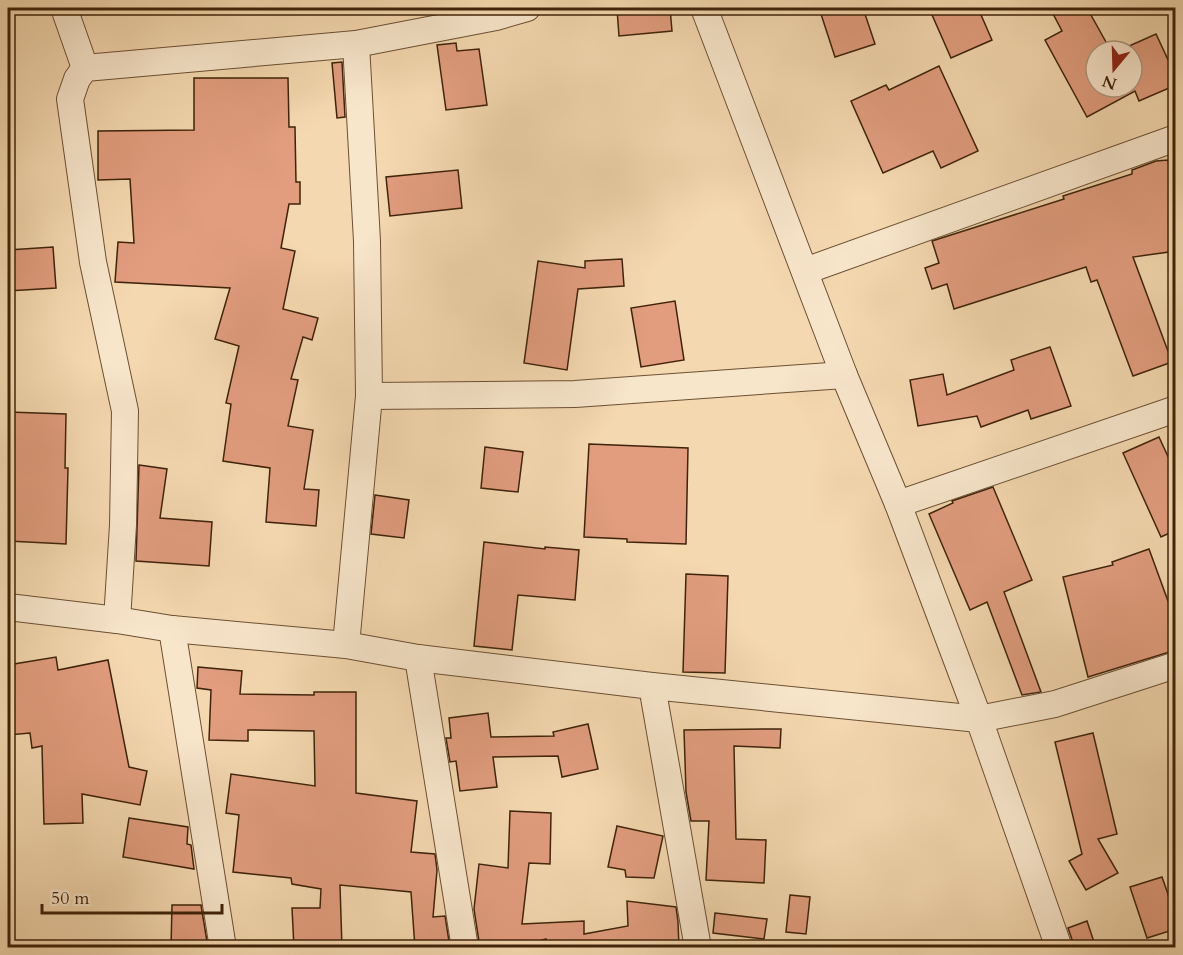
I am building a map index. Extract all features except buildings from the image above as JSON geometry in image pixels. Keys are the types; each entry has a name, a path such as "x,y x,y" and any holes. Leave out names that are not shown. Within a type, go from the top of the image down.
{"street":[{"path":"64,8 85,68"},
{"path":"117,620 123,525 125,411 93,262 70,99 77,79 85,68 356,44 496,17 527,8"},
{"path":"704,8 844,375 898,504 979,719 1059,948"},
{"path":"346,645 369,396 367,241 356,44"},
{"path":"805,272 1176,138"},
{"path":"369,396 575,394 844,375"},
{"path":"898,504 1176,409"},
{"path":"8,607 172,629 346,645 418,658 652,686 979,719 1055,704 1176,664"},
{"path":"172,629 223,948"},
{"path":"418,658 465,948"},
{"path":"652,686 699,948"}]}
